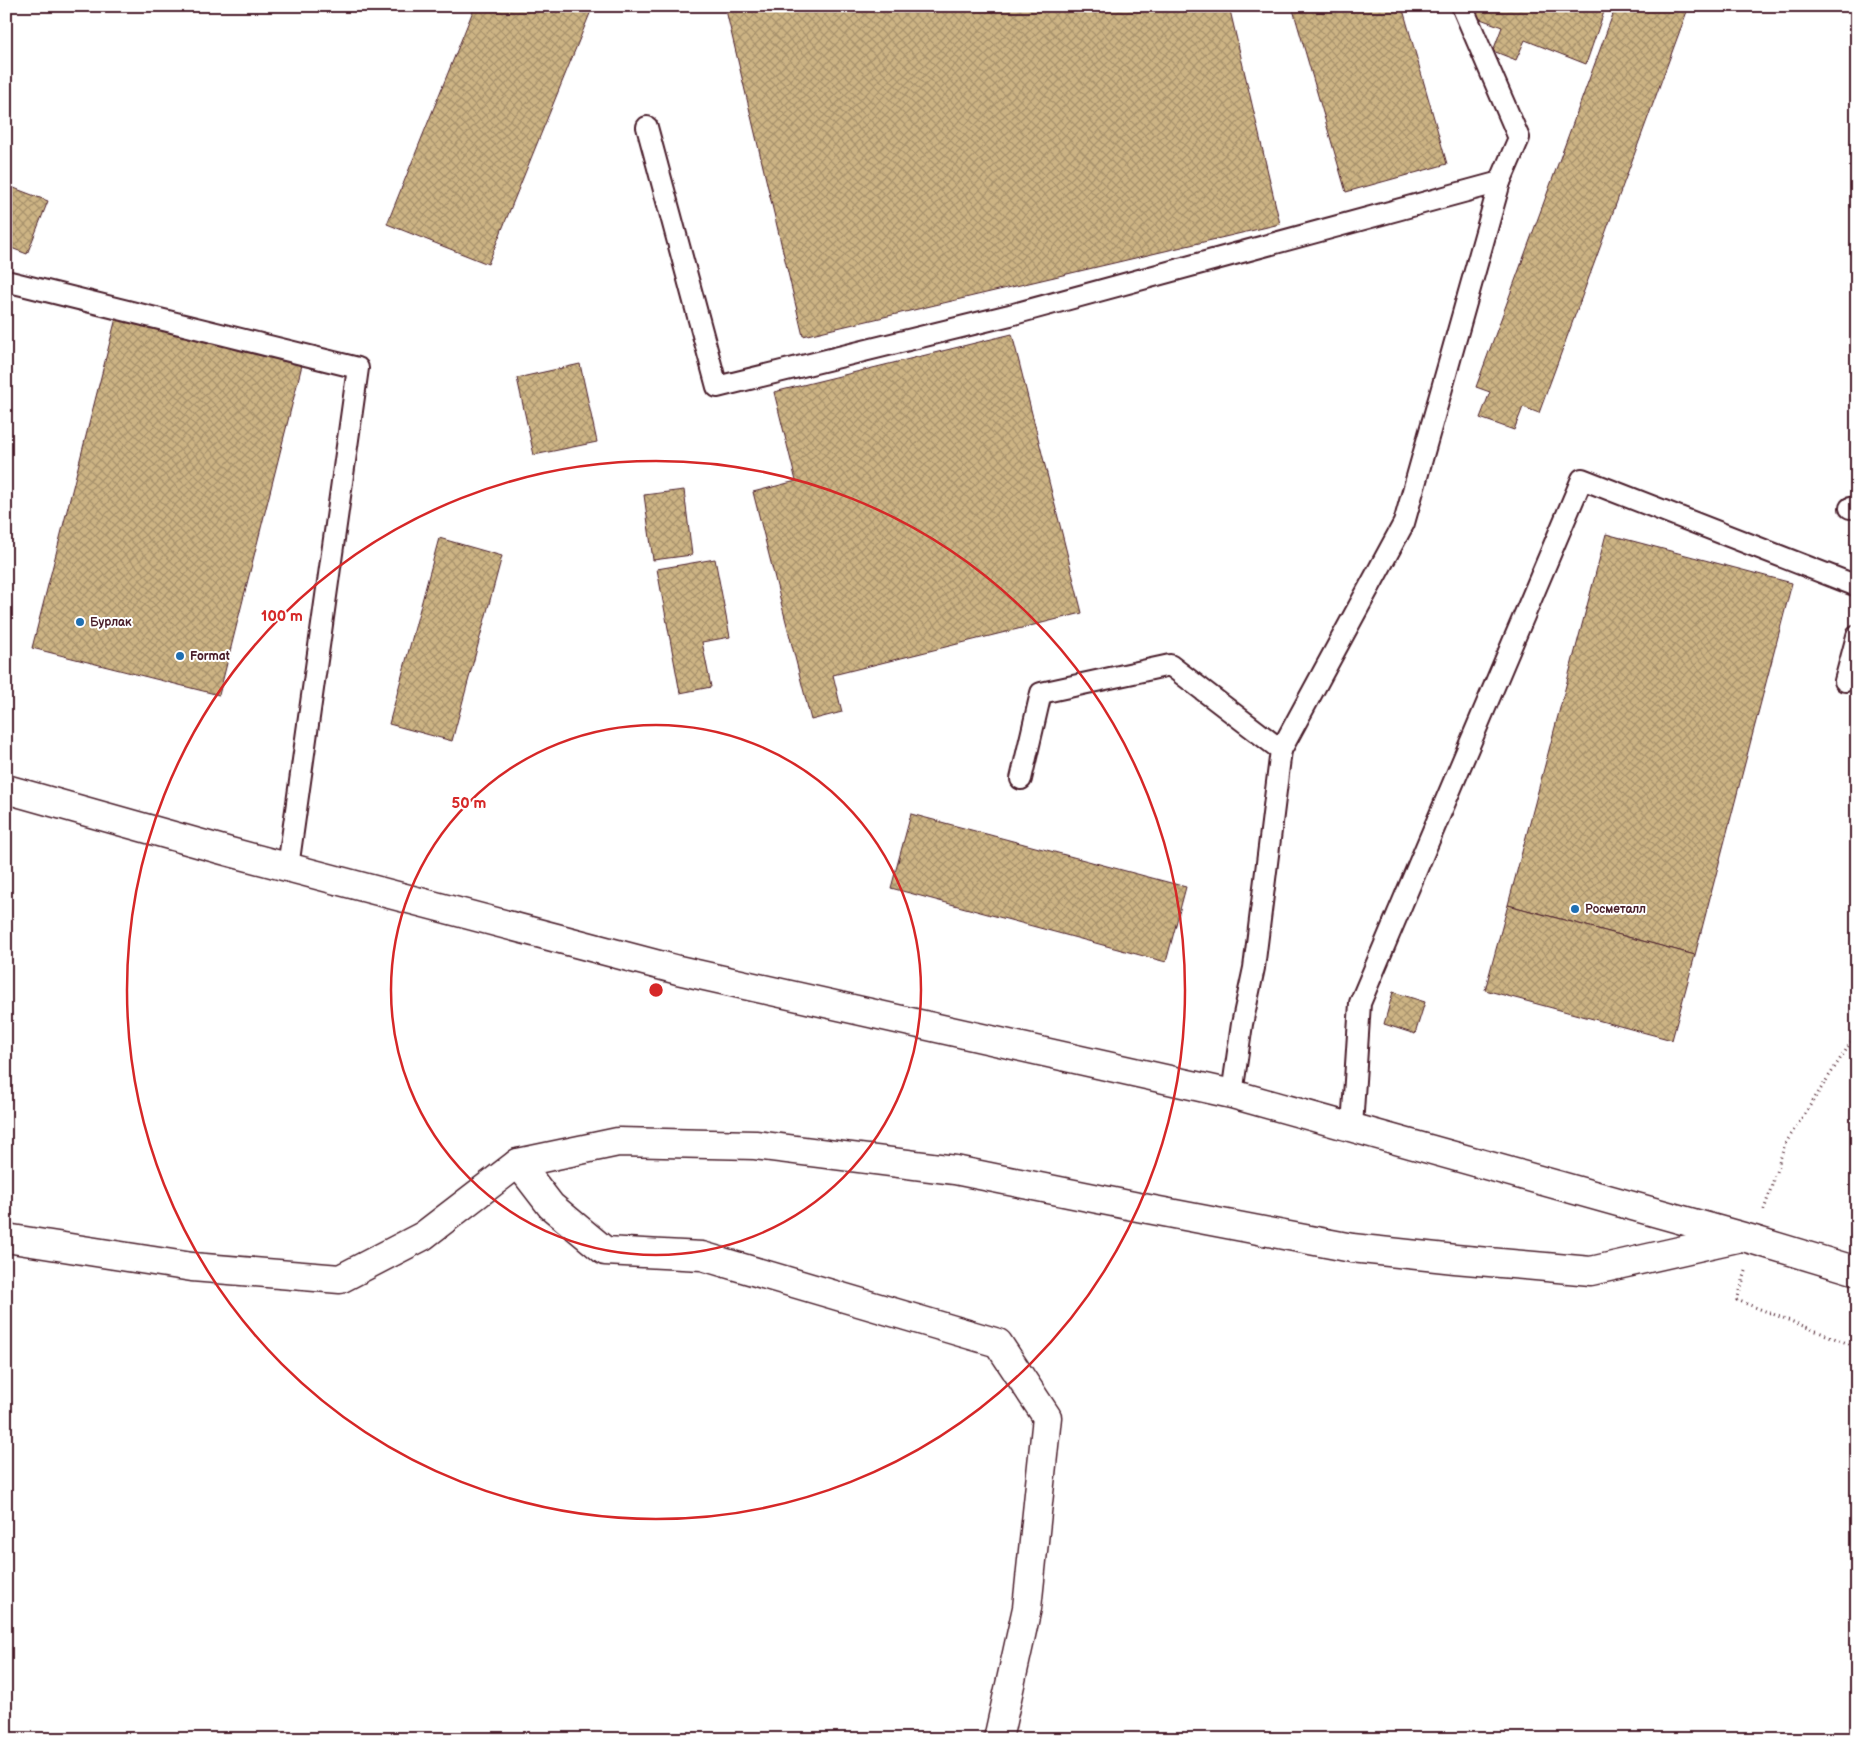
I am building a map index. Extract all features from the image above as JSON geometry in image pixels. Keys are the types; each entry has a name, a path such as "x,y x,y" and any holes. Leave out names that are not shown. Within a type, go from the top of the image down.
{"street":[{"path":"6,789 288,868 678,970 1232,1094 1352,1126 1754,1240 1857,1272"},
{"path":"6,1238 192,1267 340,1279 423,1236 518,1163 618,1142 755,1145 955,1170 1352,1248 1591,1271 1741,1237"},
{"path":"518,1163 551,1206 605,1251 702,1256 998,1343 1047,1417 1027,1608 998,1739"}],"lane":[{"path":"1232,1094 1242,1024 1254,968 1281,750 1404,523 1500,182 1519,138 1462,6"},
{"path":"646,127 717,387 1010,315 1500,182"},
{"path":"6,281 358,368 288,868"},
{"path":"1352,1126 1360,1003 1582,479 1857,586"},
{"path":"1846,681 1857,636"},
{"path":"1021,779 1041,693 1170,665 1281,750"}],"path":[{"path":"1785,1144 1857,1032"},
{"path":"1738,1300 1857,1347"}],"building":[{"path":"475,6 593,6 488,264 387,224"},
{"path":"725,6 1229,6 1280,224 803,336"},
{"path":"1292,6 1402,6 1447,164 1346,192"},
{"path":"1479,6 1606,6 1586,64 1525,40 1516,60 1493,51 1502,27 1475,17"},
{"path":"1616,6 1689,6 1539,413 1523,407 1514,430 1480,418 1490,392 1476,387"},
{"path":"6,185 48,201 27,254 6,246"},
{"path":"116,318 302,365 219,695 32,648"},
{"path":"1012,334 1082,613 833,675 842,712 811,720 753,492 796,481 774,392"},
{"path":"580,364 597,442 534,455 517,378"},
{"path":"684,490 692,555 653,560 644,495"},
{"path":"1606,534 1792,583 1695,955 1508,905"},
{"path":"439,538 502,556 452,741 389,724"},
{"path":"715,559 730,637 702,642 711,687 680,693 657,569"},
{"path":"911,814 1186,887 1166,962 891,888"},
{"path":"1508,905 1695,955 1672,1040 1485,990"},
{"path":"1393,992 1425,1002 1415,1034 1384,1024"}],"place":[{"name":"Бурлак","path":"80,622"},
{"name":"Format","path":"180,656"},
{"name":"Росметалл","path":"1575,909"}]}
